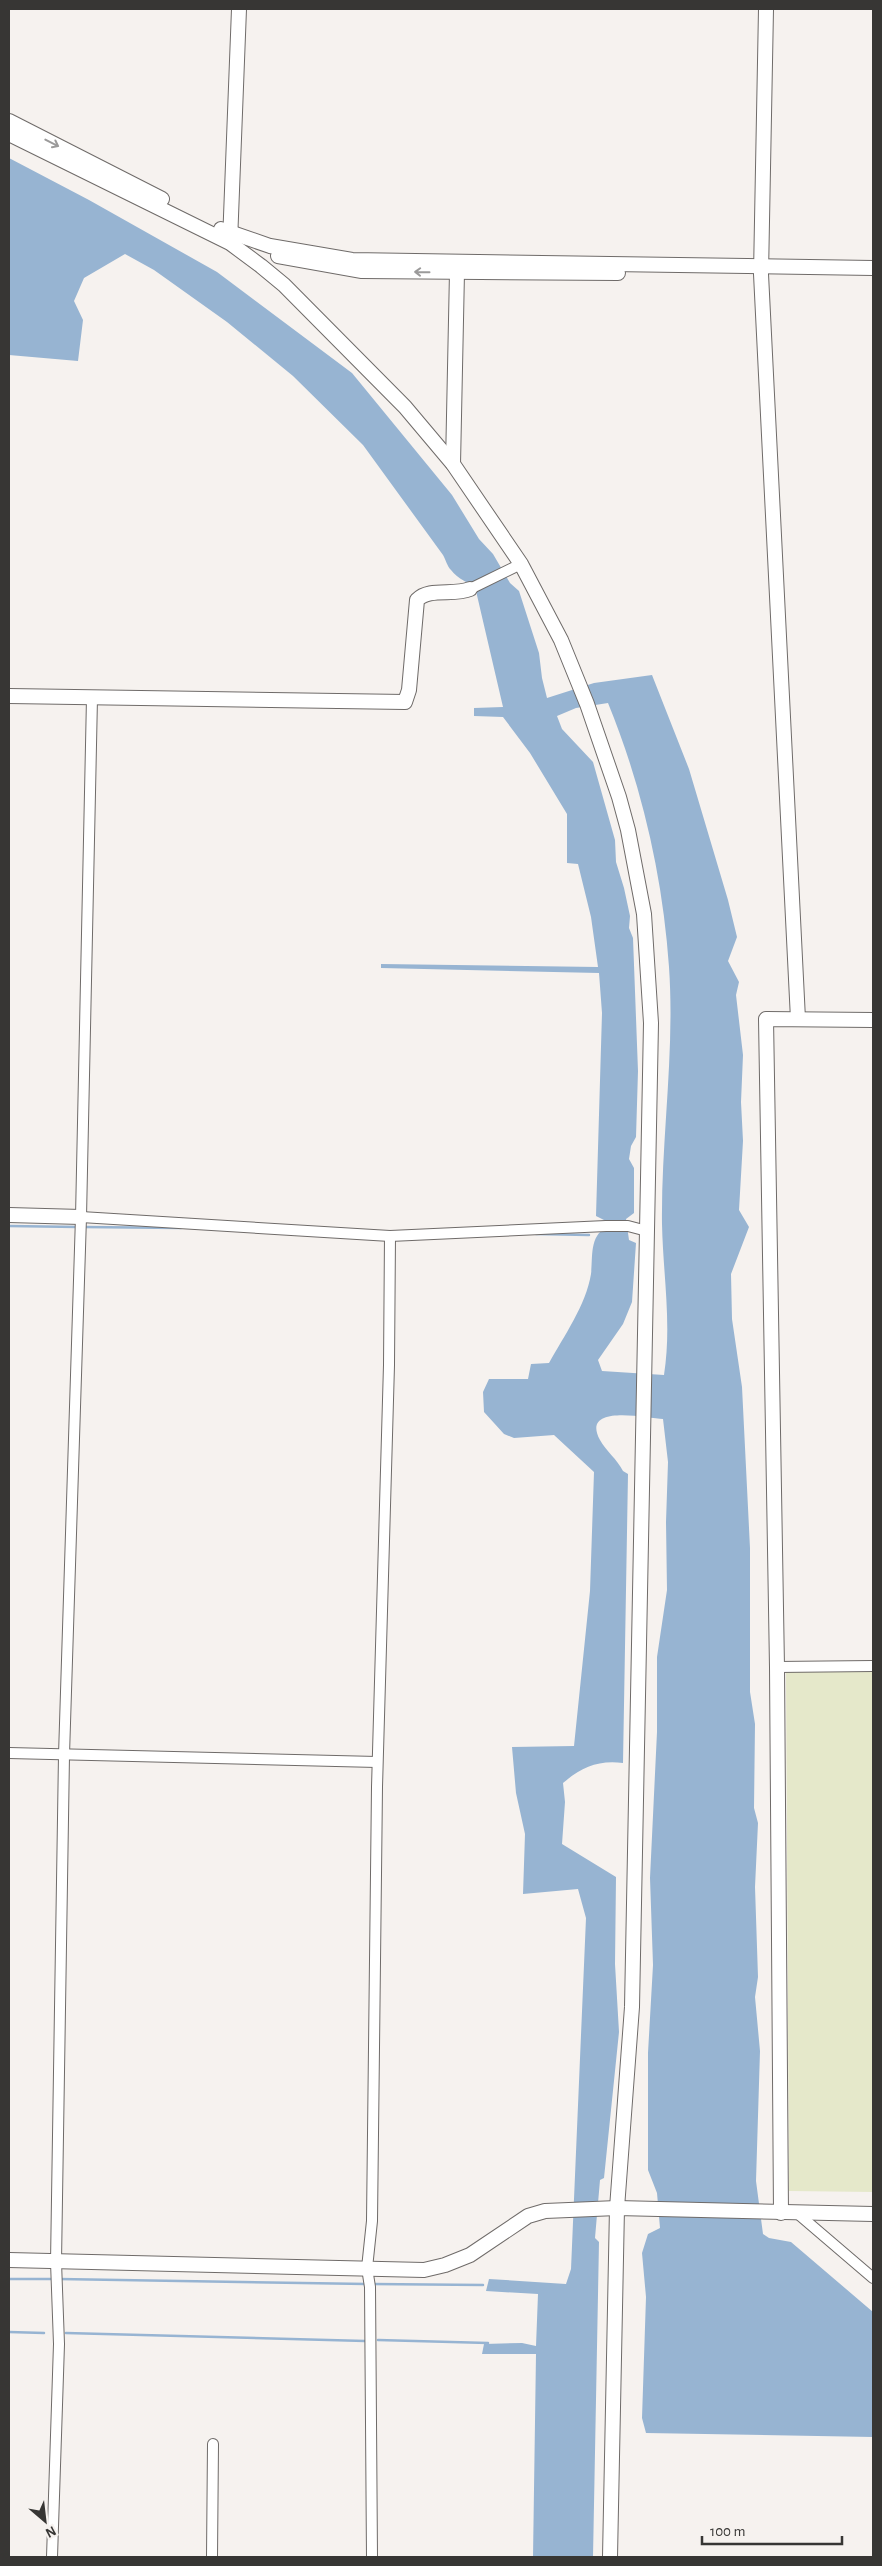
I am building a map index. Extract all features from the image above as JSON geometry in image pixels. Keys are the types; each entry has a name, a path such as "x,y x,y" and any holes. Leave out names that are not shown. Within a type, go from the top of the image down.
{"street":[{"path":"230,239 239,9"},
{"path":"766,9 762,270 798,1019"},
{"path":"9,120 230,239 284,285 405,407 453,464 561,640 587,704 619,796 628,830 644,914 651,1023 632,2008 617,2208 610,2557"},
{"path":"9,134 230,239 299,261 362,271 457,272 873,268"},
{"path":"230,239 352,260 762,270 873,277"},
{"path":"453,464 457,272"},
{"path":"9,696 405,702 409,690 417,600 420,596 462,593 515,567"},
{"path":"52,2557 59,2344 56,2262 64,1755 81,1223 92,698"},
{"path":"782,2213 777,1667 766,1019 873,1020"},
{"path":"9,1215 81,1223 390,1236 606,1226 628,1226 647,1231"},
{"path":"372,2557 370,2288 368,2268 372,2221 377,1762 389,1365 390,1236"},
{"path":"777,1667 873,1666"},
{"path":"9,1753 377,1762"},
{"path":"9,2260 424,2270 446,2265 470,2255 528,2216 569,2209 617,2208 873,2214"},
{"path":"797,2213 873,2278"},
{"path":"212,2557 213,2444"}],"green space":[{"path":"786,1669 873,1672 873,2192 789,2191"}],"water":[{"path":"9,158 89,200 217,272 352,373 452,495 479,539 493,554 510,583 519,591 539,653 547,698 594,683 652,675 689,769 728,900 737,937 728,961 739,982 736,995 743,1055 741,1102 743,1141 739,1210 749,1227 731,1274 732,1319 742,1387 750,1548 750,1692 755,1724 754,1808 758,1823 755,1887 758,1977 755,1997 760,2051 756,2181 763,2234 769,2238 791,2242 873,2312 873,2437 646,2433 642,2418 646,2297 642,2253 648,2234 660,2228 657,2193 648,2170 648,2053 653,1965 650,1878 657,1732 657,1657 667,1590 666,1522 668,1462 663,1419 631,1415 607,1417 599,1421 596,1428 600,1440 623,1471 628,1474 623,1763 614,1762 591,1766 563,1783 565,1802 562,1844 616,1877 615,1964 619,2032 604,2178 600,2180 595,2238 599,2242 593,2557 533,2557 536,2354 482,2354 484,2344 522,2343 536,2346 538,2294 486,2291 489,2279 566,2284 571,2269 586,1918 578,1889 523,1894 525,1834 516,1793 512,1747 574,1746 590,1591 594,1472 554,1435 514,1438 504,1434 484,1412 483,1392 489,1379 528,1379 531,1364 549,1363 574,1320 584,1297 591,1274 594,1242 597,1236 606,1228 606,1221 596,1216 602,1013 599,973 381,968 381,964 598,967 591,917 578,864 567,863 567,814 530,753 503,717 474,716 474,708 503,707 476,591 450,568 443,555 363,445 293,376 227,322 154,270 125,254 84,278 74,301 83,320 78,361 9,355","holes":["608,703 641,800 656,866 662,900 669,967 669,1064 662,1192 667,1318 664,1375 602,1371 598,1360 623,1324 632,1302 636,1243 629,1240 626,1219 634,1213 634,1168 629,1159 631,1146 636,1137 638,1071 633,938 629,928 630,916 624,888 616,862 615,840 593,762 562,729 557,716 576,708"]}],"waterway":[{"path":"9,1226 78,1227"},
{"path":"84,1227 181,1228"},
{"path":"536,1234 589,1235"},
{"path":"9,2279 54,2279"},
{"path":"59,2279 366,2284"},
{"path":"372,2284 483,2285"},
{"path":"9,2332 44,2333"},
{"path":"66,2333 365,2341"},
{"path":"378,2340 488,2343"}]}
